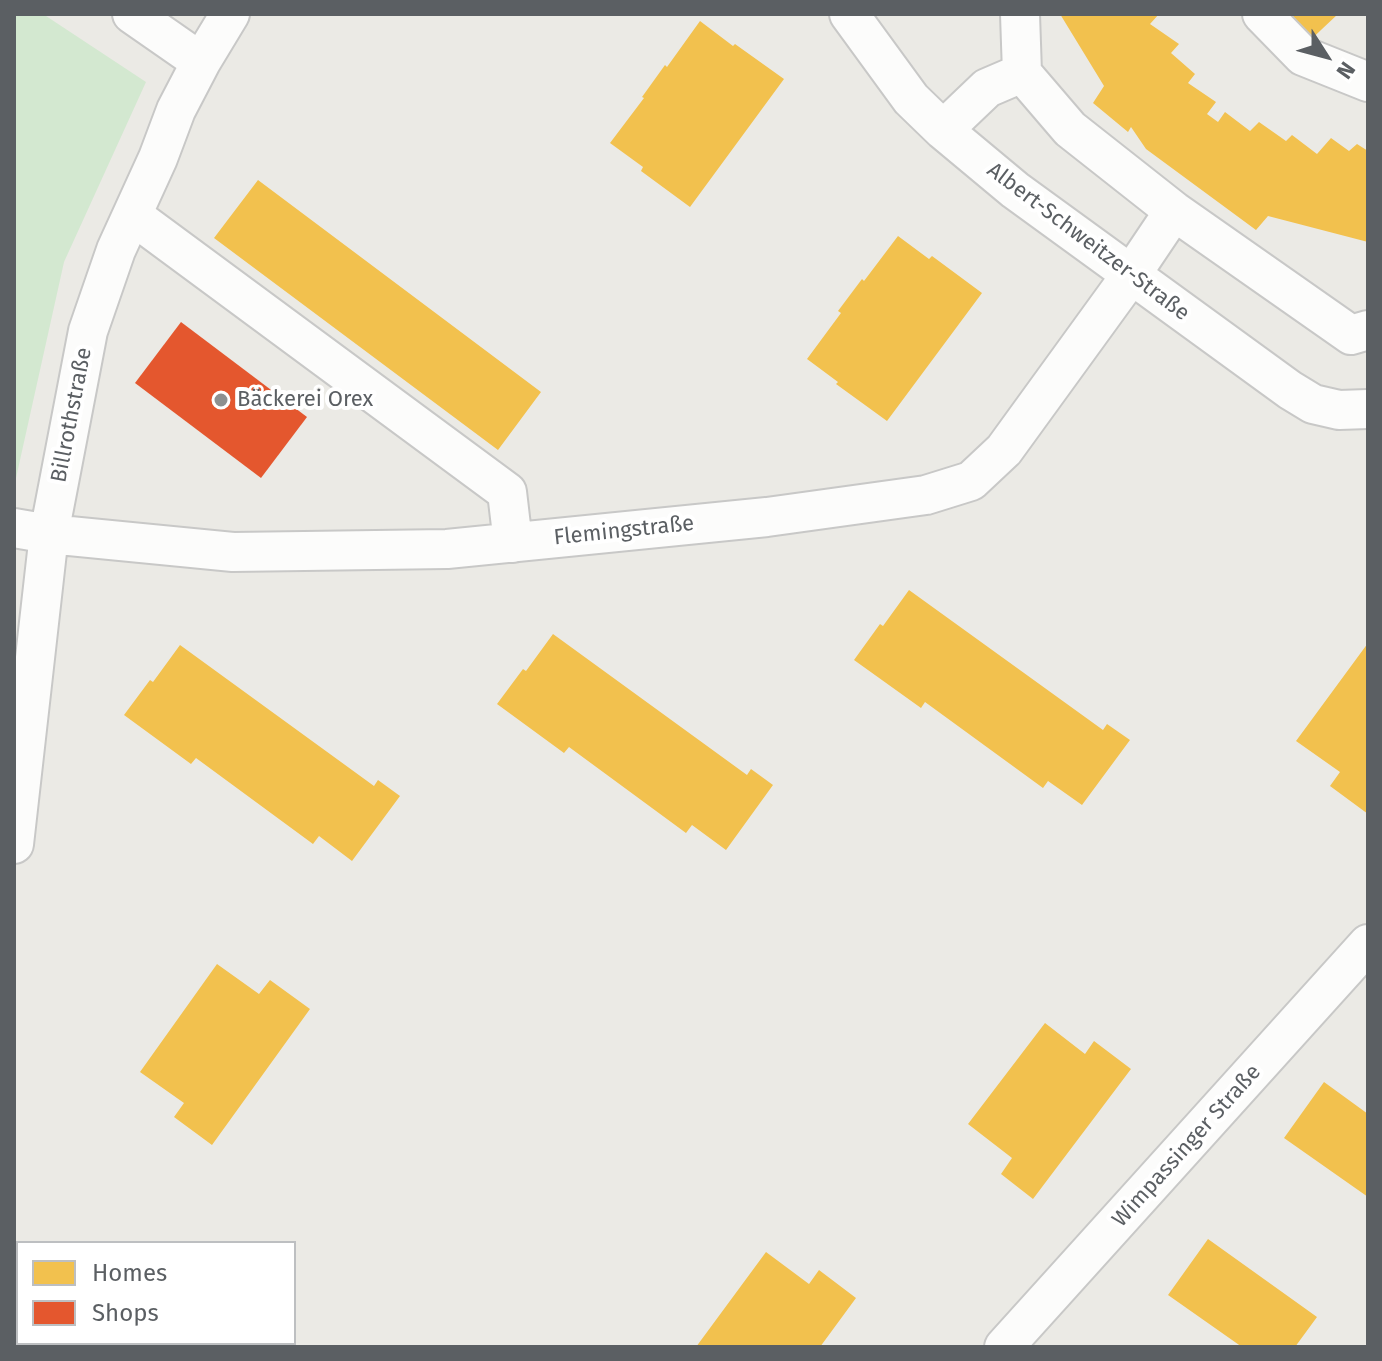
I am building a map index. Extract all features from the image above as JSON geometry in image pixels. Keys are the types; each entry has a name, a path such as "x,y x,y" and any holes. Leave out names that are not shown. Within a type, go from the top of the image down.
{"street":[{"path":"132,14 201,62"},
{"name":"Billrothstraße","path":"14,844 32,531 88,331 116,250 176,110 230,14"},
{"name":"Albert-Schweitzer-Straße","path":"849,14 911,99 1015,190 1290,390 1313,404 1339,410 1368,409"},
{"path":"1020,14 1022,73 1070,129 1174,211 1351,335 1368,330"},
{"path":"1262,14 1303,56 1368,82"},
{"path":"943,130 987,88 1022,73"},
{"name":"Flemingstraße","path":"32,531 233,552 447,549 767,517 926,495 971,481 1004,450 1174,211"},
{"path":"132,215 507,492 513,543"},
{"name":"Wimpassinger Straße","path":"1004,1347 1368,944"}],"green space":[{"path":"14,14 43,14 146,82 64,262 14,487"}],"building: Homes":[{"path":"1060,14 1159,14 1150,24 1179,44 1171,53 1195,74 1188,83 1216,102 1207,114 1218,122 1225,112 1250,131 1259,122 1286,141 1292,135 1317,154 1331,138 1349,151 1357,144 1368,151 1368,242 1268,216 1256,230 1146,149 1131,127 1128,132 1093,103 1104,86"},
{"path":"1287,14 1338,14 1304,46"},
{"path":"700,21 784,79 690,207 641,171 643,167 610,143"},
{"path":"258,180 541,392 498,450 214,238"},
{"path":"898,236 929,259 932,256 982,293 887,421 807,359 841,313 838,311"},
{"path":"909,590 1103,730 1107,724 1130,740 1082,805 1048,781 1043,788 925,702 921,708 854,660"},
{"path":"553,634 747,775 751,769 773,785 726,850 692,825 686,833 569,747 564,753 497,704"},
{"path":"1368,643 1368,814 1330,786 1340,772 1296,741"},
{"path":"180,645 374,786 378,780 400,796 352,861 319,836 313,844 196,758 191,764 124,715"},
{"path":"217,964 259,994 270,980 310,1009 212,1145 174,1117 184,1103 140,1072"},
{"path":"1045,1023 1085,1054 1094,1041 1131,1069 1033,1199 1001,1174 1012,1158 968,1124"},
{"path":"1324,1082 1368,1114 1368,1197 1284,1138"},
{"path":"1208,1239 1317,1317 1295,1347 1242,1347 1168,1295"},
{"path":"766,1252 809,1284 819,1270 856,1298 820,1347 696,1347"},
{"path":"72,1345 202,1345 201,1347 70,1347"}],"building: Shops":[{"name":"Bäckerei Orex","path":"181,322 307,417 261,478 135,383"}],"place":[{"name":"Bäckerei Orex","path":"221,400"}]}
